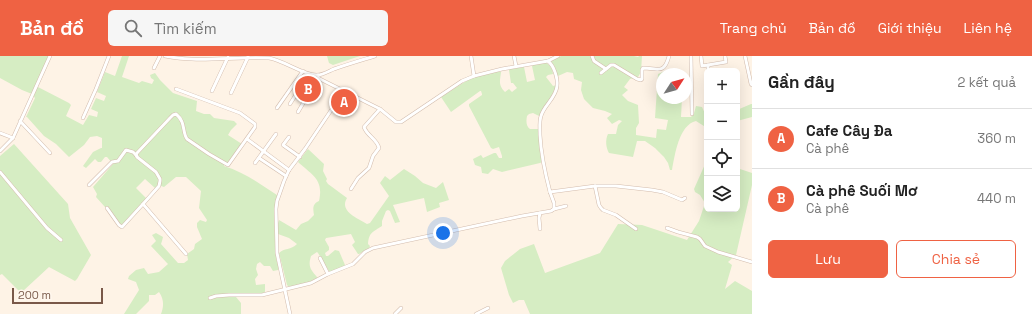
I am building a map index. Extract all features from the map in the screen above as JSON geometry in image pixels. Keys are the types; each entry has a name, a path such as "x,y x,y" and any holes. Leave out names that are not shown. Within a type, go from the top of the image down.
{"street":[{"path":"0,151 13,138 50,56"},
{"path":"83,118 109,56"},
{"path":"154,68 160,56"},
{"path":"165,56 184,59 254,56 272,58 318,77 380,109 396,122 401,122 462,81 474,76 516,66 548,61 558,56"},
{"path":"298,112 318,77 336,68 375,56"},
{"path":"471,56 474,76"},
{"path":"514,56 516,66"},
{"path":"592,56 594,61 606,69"},
{"path":"601,73 611,65 614,65 641,80 643,68 662,69 667,64 669,56"},
{"path":"691,56 692,114"},
{"path":"701,56 702,66 726,64 725,56"},
{"path":"745,56 752,85"},
{"path":"231,93 248,57"},
{"path":"212,91 228,58"},
{"path":"548,61 551,64 556,77 556,91 543,110 540,121 542,157 554,203 554,209"},
{"path":"277,108 303,71"},
{"path":"290,104 309,74"},
{"path":"137,156 136,155 140,150 175,114 181,119 187,139 208,154 228,165 255,128 255,126 240,114 176,88"},
{"path":"290,314 277,253 276,209 286,176 345,92"},
{"path":"351,189 358,178 369,168 373,156 379,148 378,144 366,132 364,127 380,109"},
{"path":"20,121 50,153"},
{"path":"0,133 13,138"},
{"path":"255,164 276,134"},
{"path":"289,137 284,145 300,157"},
{"path":"247,139 290,170"},
{"path":"89,185 112,162 118,161 126,150 133,152 156,172 160,181 159,186 122,227 107,208"},
{"path":"259,158 286,176"},
{"path":"0,172 47,228 61,240"},
{"path":"595,186 599,205 603,210 616,215 636,228"},
{"path":"550,192 605,186 652,190 663,192 680,199 685,198"},
{"path":"143,204 186,254"},
{"path":"210,298 229,295 262,295 285,290 311,283 353,264 365,252 373,248 551,211 566,206"},
{"path":"540,213 540,229"},
{"path":"667,228 697,237 705,246 718,252 752,262"},
{"path":"320,258 328,274"},
{"path":"395,314 401,308"},
{"path":"476,314 488,308"}],"green space":[{"path":"0,56 49,56 36,86 69,103 71,105 66,116 83,125 89,115 97,117 98,112 91,109 96,98 104,101 106,96 97,92 105,72 115,76 122,56 129,56 122,77 139,83 142,81 152,84 154,80 150,75 155,73 173,93 197,101 196,111 204,114 210,114 214,118 234,121 237,124 228,135 242,144 224,166 245,175 277,195 274,210 276,258 279,268 278,270 273,271 270,266 264,266 260,262 257,264 256,269 258,275 255,279 256,285 265,284 265,292 255,295 236,294 236,297 241,303 241,314 161,314 163,303 159,292 155,295 149,295 149,301 136,314 124,314 139,290 136,282 128,279 129,276 136,270 144,268 148,274 159,272 168,264 151,246 156,241 152,235 156,233 163,237 161,244 178,263 184,263 188,260 187,254 194,249 195,244 202,239 197,223 200,220 206,222 207,220 199,208 201,191 186,177 176,177 164,187 158,185 155,188 145,179 136,188 146,198 146,200 122,226 96,197 97,194 93,187 113,164 107,157 105,157 101,162 98,162 95,159 86,168 83,166 93,152 102,148 102,138 97,136 90,137 84,145 69,157 56,144 44,136 26,117 35,98 32,94 0,78"},
{"path":"327,56 360,56 333,65 329,63"},
{"path":"561,56 642,56 641,72 638,77 630,79 624,87 628,90 622,95 628,101 638,105 639,123 636,128 636,135 656,138 657,129 666,130 668,120 655,118 656,103 682,104 681,117 691,117 696,106 702,107 704,111 704,126 696,121 686,128 679,141 672,170 670,170 664,157 645,141 637,141 633,157 609,153 606,144 608,134 616,134 618,125 622,121 619,120 612,124 607,118 612,114 593,108 584,99 581,90 582,82 574,79 573,73 567,72 558,76 551,61"},
{"path":"545,62 552,70 553,74 546,77 553,86 556,85 556,88 540,116 533,113 529,114 526,120 530,129 539,130 542,162 502,172 493,169 488,174 482,173 481,167 475,165 473,159 481,155 483,158 494,153 496,153 499,158 502,158 502,156 499,147 493,149 491,148 469,106 469,104 482,95 481,91 451,112 441,97 474,76 498,71 501,72 500,83 503,90 505,92 509,89 512,92 517,88 513,83 511,83 510,69 524,67 527,82 535,80 532,66"},
{"path":"752,104 752,117 740,120 740,109"},
{"path":"14,144 68,204 70,218 91,255 75,281 49,267 23,291 20,292 2,274 0,275 0,156"},
{"path":"308,149 324,164 323,171 328,184 347,198 345,207 350,214 367,224 370,223 389,196 380,183 385,176 390,180 404,169 423,183 436,188 443,182 449,200 439,203 440,207 427,212 424,198 393,205 400,222 395,223 390,211 386,211 382,221 382,226 369,237 369,248 359,254 352,245 355,242 351,234 326,238 325,240 329,250 325,253 326,256 335,250 339,251 345,266 329,271 317,252 311,256 310,265 317,278 309,282 289,287 287,285 279,253 297,244 289,238 278,234 278,223 279,220 296,230 301,224 308,221 314,215 313,211 315,204 319,201 320,187 316,178 298,162"},
{"path":"704,166 704,201 694,189"},
{"path":"740,169 752,173 752,185 736,255 728,262 732,265 725,289 735,281 752,291 752,314 530,314 524,300 519,300 513,303 509,295 501,268 505,261 520,249 534,244 545,273 600,253 618,224 642,225 687,240 699,221 704,206 704,212 740,212"}],"place":[{"name":"Cà phê Suối Mơ","path":"308,89"},
{"name":"Cafe Cây Đa","path":"344,102"}]}
